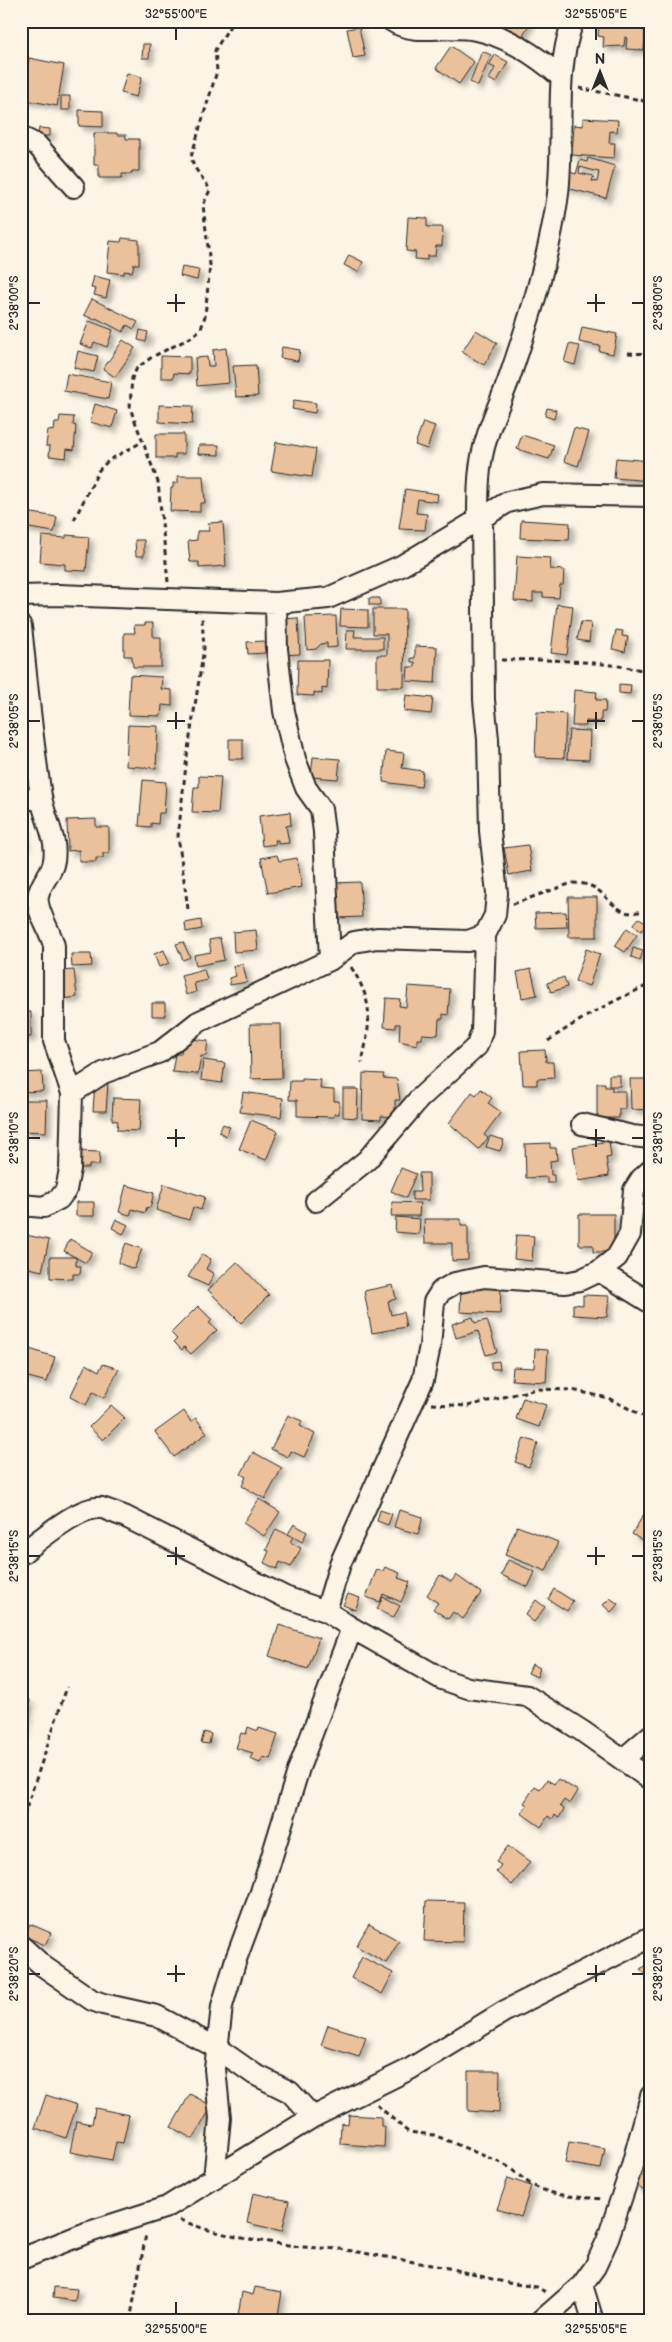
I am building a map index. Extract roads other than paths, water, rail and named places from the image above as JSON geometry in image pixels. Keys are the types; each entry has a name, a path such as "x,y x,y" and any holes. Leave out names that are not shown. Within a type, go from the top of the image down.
{"street":[{"path":"392,21 401,27 418,30 444,27 472,29 497,35 546,64 561,81"},
{"path":"316,1201 367,1160 419,1099 477,1046 482,1030 485,935 496,909 482,660 478,482 486,438 510,376 542,272 557,202 562,142 561,81 573,21"},
{"path":"21,137 37,145 74,187"},
{"path":"21,596 58,595 276,604 328,598 401,566 508,502 543,494 651,496"},
{"path":"276,604 277,650 284,711 295,759 306,788 321,810 336,956"},
{"path":"21,626 32,739 41,799 54,842 53,869 38,897 40,911 52,935 54,946 54,1041 72,1093 70,1169 66,1190 59,1199 44,1207 21,1206"},
{"path":"21,799 41,799"},
{"path":"72,1093 102,1073 160,1052 198,1022 336,956 354,942 377,938 468,941 485,935"},
{"path":"63,1069 102,1073"},
{"path":"582,1124 632,1136 651,1138"},
{"path":"326,1611 340,1564 414,1401 427,1365 434,1302 441,1291 455,1283 476,1278 565,1283 580,1280 599,1272 617,1257 630,1234 634,1190 641,1179 651,1170"},
{"path":"599,1272 651,1303"},
{"path":"21,1554 47,1534 85,1511 101,1508 124,1516 285,1597 326,1611 352,1628 442,1679 468,1688 527,1696 623,1759 651,1780"},
{"path":"214,2178 220,2118 215,2078 220,2013 236,1959 261,1892 298,1768 352,1628"},
{"path":"623,1759 651,1735"},
{"path":"21,2259 86,2233 167,2207 313,2117 410,2069 505,2011 651,1937"},
{"path":"21,1946 43,1966 92,2000 108,2006 157,2016 217,2048 254,2074 290,2092 313,2117"},
{"path":"542,2321 582,2285 595,2267 607,2241 619,2200 631,2170 651,2096"},
{"path":"582,2285 593,2321"}]}
